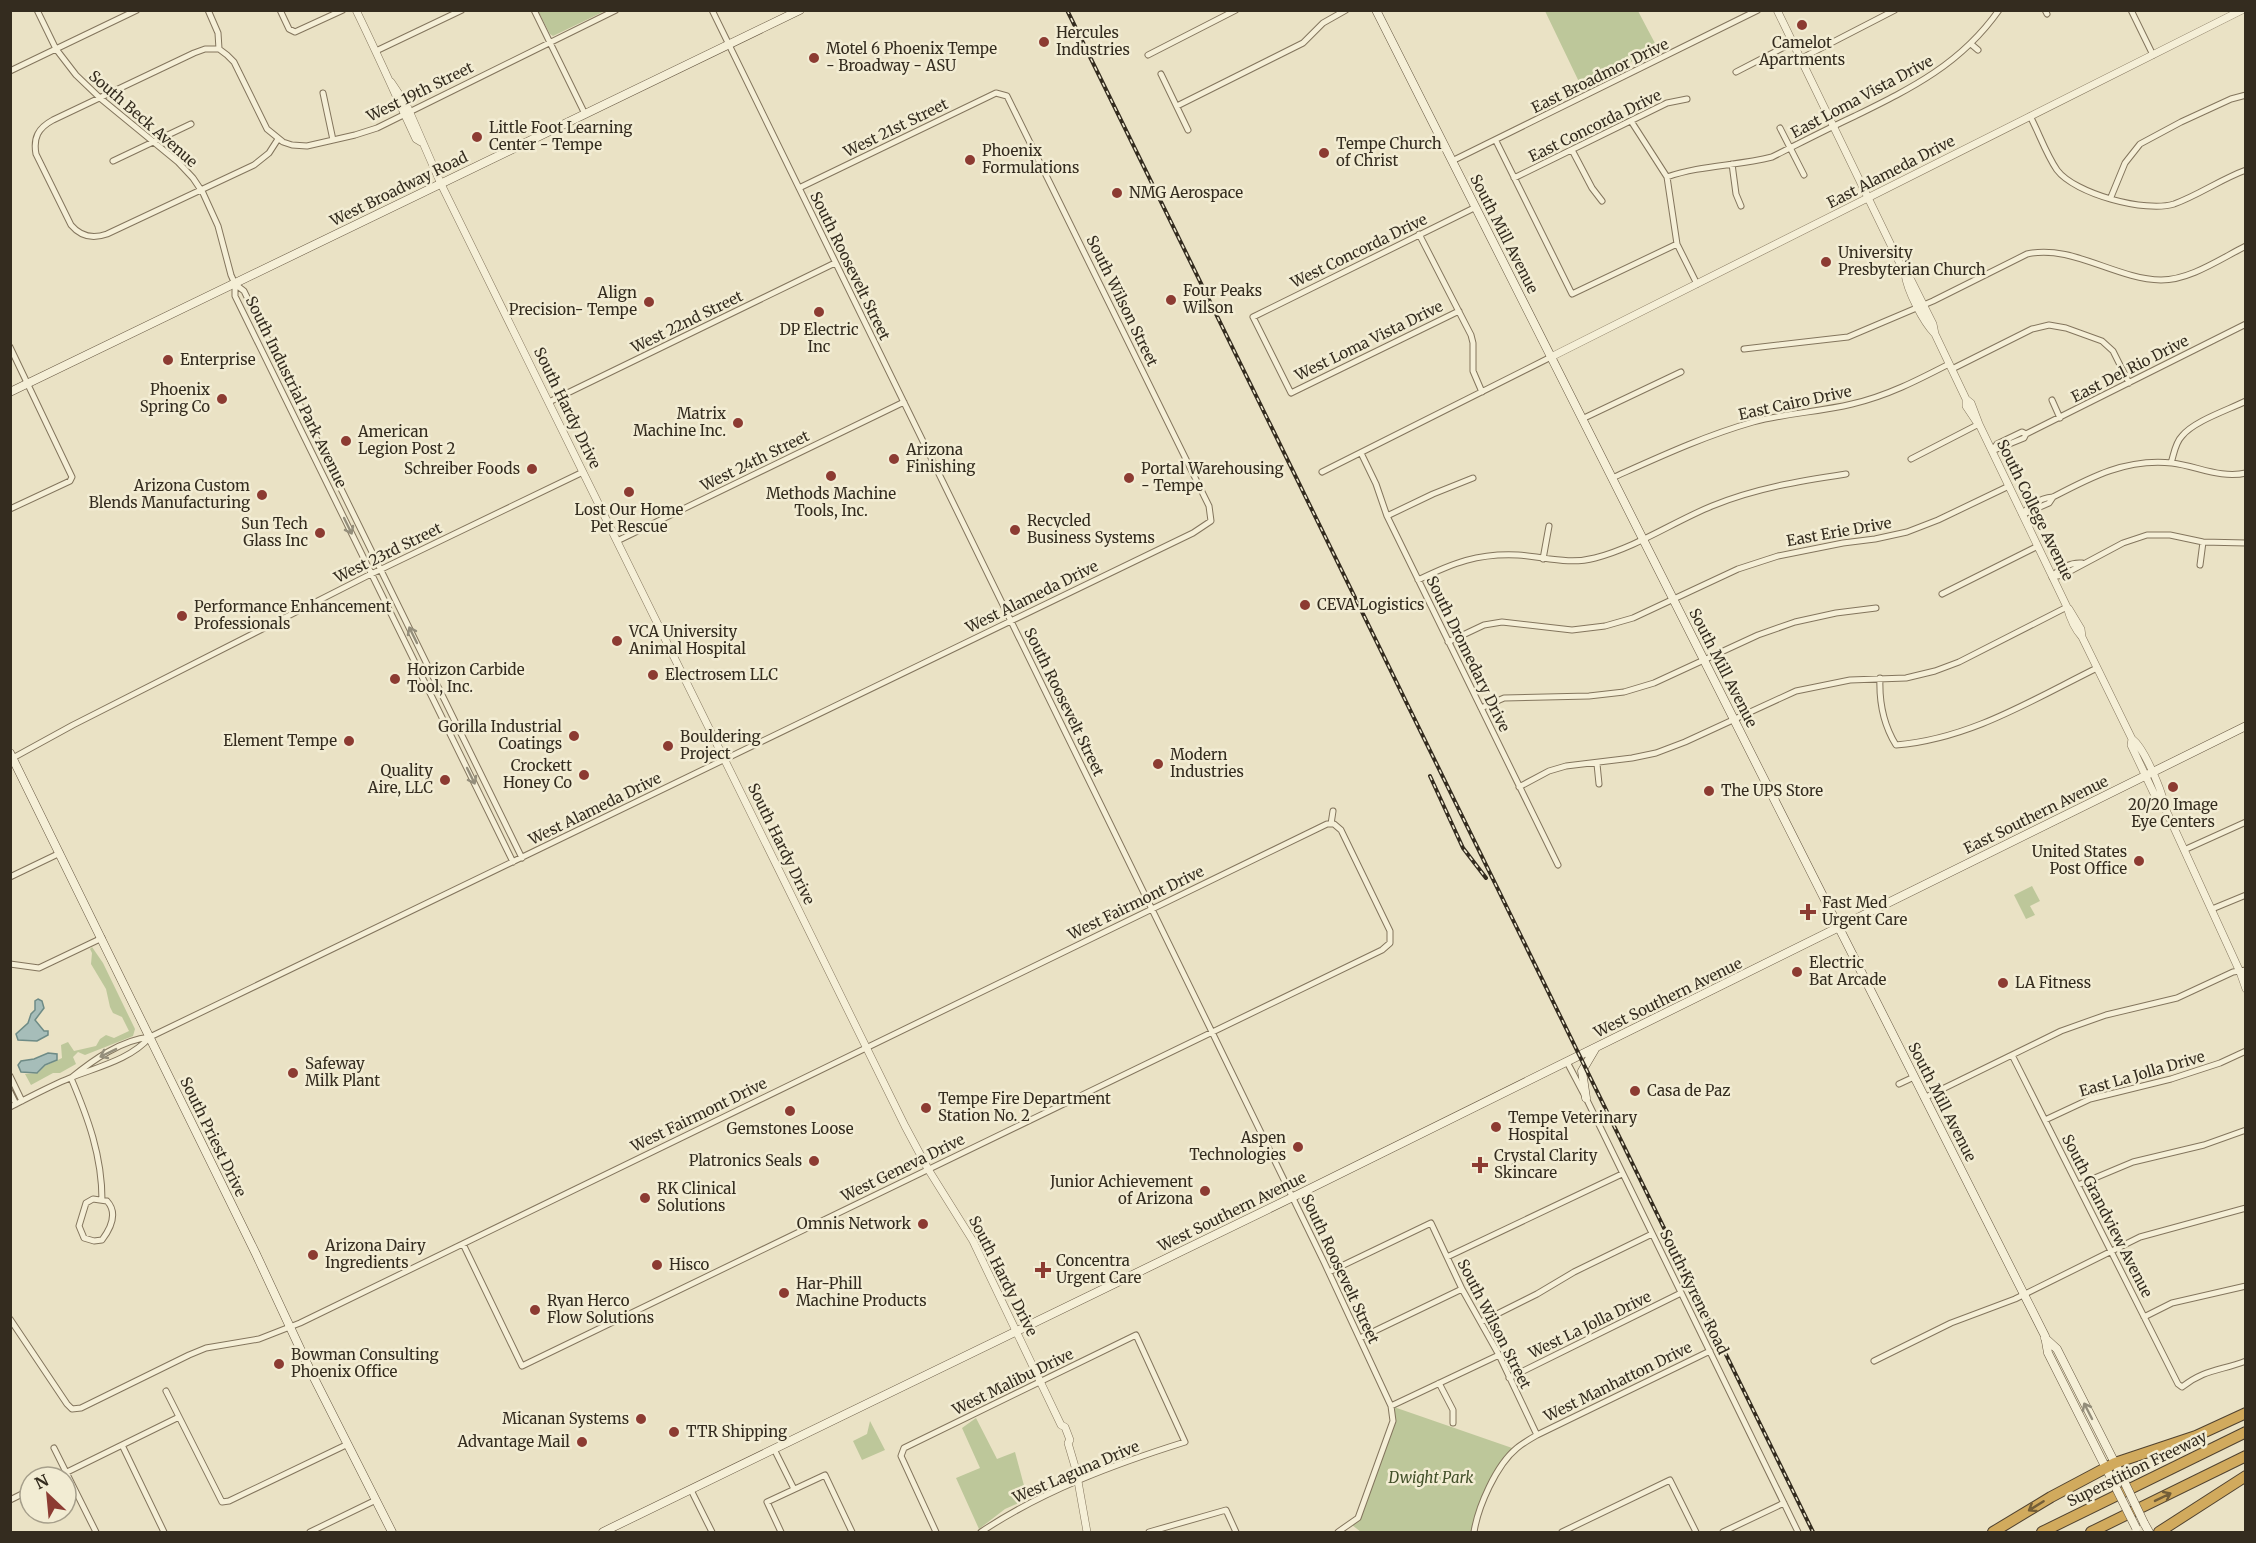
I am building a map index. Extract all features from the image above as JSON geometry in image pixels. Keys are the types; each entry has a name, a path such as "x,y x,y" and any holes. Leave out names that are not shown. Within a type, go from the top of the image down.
{"highway":[{"path":"1993,1533 2051,1497 2110,1465 2196,1436 2246,1413"},
{"name":"Superstition Freeway","path":"2042,1533 2246,1432"},
{"path":"2091,1533 2246,1456"},
{"path":"2158,1533 2246,1476"}],"main road":[{"name":"West Broadway Road","path":"10,392 800,10"},
{"name":"South Mill Avenue","path":"1376,10 2024,1294 2045,1338 2048,1353 2110,1465 2122,1477 2149,1533"},
{"name":"East Southern Avenue","path":"1839,928 2246,726"},
{"name":"South Priest Drive","path":"11,757 102,938 392,1533"},
{"name":"West Southern Avenue","path":"603,1533 1839,928"},
{"path":"1586,1098 1582,1071 1595,1049"},
{"name":"South Mill Avenue","path":"2110,1465 2113,1482 2137,1530"}],"street":[{"name":"South Beck Avenue","path":"37,10 56,50 76,75 100,98 181,164 201,190 218,226 235,284"},
{"path":"10,71 137,10"},
{"path":"208,10 218,33 219,49"},
{"path":"280,10 293,32 343,10"},
{"name":"South Hardy Drive","path":"357,10 392,82 401,93 407,112 422,136 421,142 441,184 866,1047 928,1169 973,1241 1041,1381 1068,1443 1078,1481 1087,1533"},
{"path":"376,51 462,10"},
{"path":"534,10 585,114"},
{"name":"West 19th Street","path":"278,139 292,145 302,146 366,132 616,10"},
{"name":"South Roosevelt Street","path":"712,10 1293,1197 1391,1406"},
{"path":"1148,55 1236,10"},
{"path":"1177,106 1303,43 1323,23 1346,10"},
{"name":"East Broadmor Drive","path":"1452,161 1758,10"},
{"name":"South College Avenue","path":"1777,10 1905,274 1906,281 1921,306 1928,327 1935,334 1966,399 1966,406 1979,424 2067,607 2075,616 2082,636 2132,739 2131,745 2149,774 2157,800 2164,808 2244,973 2246,989"},
{"path":"1800,59 1894,10"},
{"name":"East Loma Vista Drive","path":"1666,177 1686,170 1762,159 1790,148 1914,87 1940,71 1971,44 1999,10"},
{"path":"2131,10 2153,55"},
{"name":"East Alameda Drive","path":"1551,357 2242,10"},
{"path":"1736,72 1792,43"},
{"path":"1971,44 1978,50"},
{"path":"219,49 234,62 265,125 278,139 269,153 258,162 107,234 84,239 74,229 38,159 35,138 40,130 48,123 200,50 219,49"},
{"path":"1161,74 1188,130"},
{"path":"322,93 333,140"},
{"name":"West 21st Street","path":"799,188 996,93 1003,94"},
{"name":"South Wilson Street","path":"1003,94 1011,102 1209,506 1211,521"},
{"path":"2111,197 2125,163 2140,144 2181,122 2231,99 2246,95"},
{"name":"East Concorda Drive","path":"1514,178 1667,103 1687,99"},
{"path":"2030,116 2053,162 2063,176 2088,190 2139,206 2155,207 2172,204 2246,170"},
{"path":"1631,121 1666,177 1677,244 1697,284"},
{"path":"113,161 191,124"},
{"name":"East Loma Vista Drive","path":"1780,128 1804,175"},
{"path":"29,135 35,138"},
{"path":"1496,141 1572,294 1677,244"},
{"path":"1572,150 1592,188 1602,201"},
{"path":"1732,164 1736,194 1741,206"},
{"name":"West Concorda Drive","path":"1291,393 1253,317 1476,207"},
{"path":"1419,234 1473,343 1473,371 1482,392"},
{"path":"1744,349 1848,337 1921,306 2027,254 2043,251 2060,254 2135,276 2162,280 2181,277 2197,271 2246,246"},
{"name":"West 22nd Street","path":"549,402 835,263"},
{"path":"2162,280 2163,289"},
{"name":"South Industrial Park Avenue","path":"235,284 244,291 522,858"},
{"name":"South Industrial Park Avenue","path":"235,284 235,296 513,862"},
{"name":"West Loma Vista Drive","path":"1291,393 1459,311"},
{"name":"East Del Rio Drive","path":"1992,451 1997,444 2022,432 2026,434 2246,324"},
{"name":"East Cairo Drive","path":"1612,478 1714,434 1785,415 1834,408 1880,397 2032,329 2049,325 2066,328 2102,341 2113,351 2129,383"},
{"path":"10,347 72,477 70,481 10,509"},
{"path":"1322,472 1551,357"},
{"path":"1582,418 1681,372"},
{"path":"2052,400 2060,417"},
{"path":"2171,463 2181,437 2192,428 2246,401"},
{"name":"West 24th Street","path":"617,541 904,402"},
{"path":"1911,459 1979,424"},
{"name":"South Dromedary Drive","path":"1361,453 1376,484 1387,516 1558,865"},
{"path":"2022,514 2049,503 2053,497 2110,469 2137,464 2171,463 2222,475 2246,473"},
{"name":"West 23rd Street","path":"11,757 372,574 583,472"},
{"path":"1418,580 1460,561 1491,555 1519,555 1565,562 1593,559 1612,553 1711,506 1749,493 1791,482 1846,474"},
{"path":"1387,516 1473,478"},
{"name":"East Erie Drive","path":"1448,642 1484,625 1502,622 1572,630 1605,626 1633,618 1738,569 1778,556 1907,532 1938,520 2008,486"},
{"name":"West Alameda Drive","path":"71,1077 93,1060 138,1039 150,1037 522,858 1205,527 1211,521"},
{"path":"1543,559 1549,526"},
{"path":"2052,576 2074,562 2082,563 2123,543 2147,535 2170,535 2203,542 2246,543"},
{"path":"2200,565 2203,542"},
{"path":"1942,594 2038,546"},
{"path":"1519,787 1549,771 1566,766 1597,764 1656,753 1796,691 1850,680 1906,678 1935,671 1959,662 2067,607"},
{"path":"1481,708 1504,698 1589,696 1624,692 1654,683 1758,635 1795,622 1836,613 1876,608"},
{"path":"1880,678 1881,710 1887,730 1896,745 1929,741 1972,729 2097,668"},
{"path":"1597,764 1599,784"},
{"path":"1332,824 1333,811"},
{"path":"2184,850 2246,822"},
{"name":"West Fairmont Drive","path":"10,1319 72,1408 86,1406 206,1348 259,1339 290,1327 1152,908 1324,825 1332,824"},
{"name":"West Geneva Drive","path":"463,1244 522,1366 1382,950 1390,943 1390,931 1341,830 1332,824"},
{"path":"10,877 60,853"},
{"path":"2212,909 2246,895"},
{"path":"10,964 39,968 102,938"},
{"path":"1924,1098 2071,1027 2106,1015 2162,1003 2190,993 2233,972 2244,973"},
{"name":"West Alameda Drive","path":"16,1104 71,1077 97,1069 142,1047 150,1037"},
{"name":"East La Jolla Drive","path":"2045,1120 2090,1099 2191,1073 2246,1051"},
{"name":"South Grandview Avenue","path":"2012,1054 2178,1384 2182,1387 2211,1370 2246,1361"},
{"name":"South Kyrene Road","path":"1567,1062 1798,1533"},
{"path":"10,1076 16,1104"},
{"path":"71,1077 98,1152 102,1174 102,1200"},
{"path":"1899,1084 1914,1077"},
{"path":"10,1092 16,1104"},
{"path":"2078,1185 2133,1162 2204,1145 2246,1130"},
{"path":"1447,1257 1622,1174"},
{"path":"93,1199 102,1200 108,1201 113,1208 107,1234 102,1240 84,1238 79,1226 86,1203 93,1199"},
{"path":"1875,1361 1951,1323 1990,1310 2148,1234 2246,1208"},
{"name":"South Wilson Street","path":"1329,1272 1431,1223 1462,1289 1499,1354 1537,1435"},
{"path":"1481,1322 1537,1294 1574,1272 1652,1234"},
{"path":"2144,1317 2172,1303 2246,1286"},
{"path":"1360,1338 1462,1289"},
{"name":"West La Jolla Drive","path":"1509,1378 1681,1293"},
{"name":"West Malibu Drive","path":"936,1533 901,1456 903,1448 1136,1335 1185,1442"},
{"name":"West Manhatton Drive","path":"1537,1435 1710,1351"},
{"path":"1338,1533 1358,1518 1393,1421 1391,1406 1499,1354"},
{"path":"1439,1383 1453,1410 1453,1423"},
{"path":"166,1391 222,1502 229,1501 348,1444"},
{"path":"78,1466 179,1417"},
{"path":"1474,1533 1483,1503 1496,1474 1515,1449 1537,1435"},
{"name":"West Laguna Drive","path":"981,1533 1010,1513 1078,1481 1185,1442"},
{"path":"122,1445 164,1533"},
{"path":"54,1448 62,1465"},
{"path":"774,1449 794,1489"},
{"path":"781,1533 767,1502 825,1475 852,1533"},
{"path":"1562,1533 1670,1480 1696,1533"},
{"path":"691,1490 711,1533"},
{"path":"78,1496 96,1533"},
{"path":"310,1533 376,1500"},
{"path":"1723,1533 1784,1503"},
{"path":"1149,1533 1226,1510 1236,1533"}],"green space":[{"path":"538,11 605,11 553,36"},
{"path":"1545,11 1638,11 1658,49 1581,86"},
{"path":"2032,886 2040,901 2030,906 2035,915 2026,919 2014,895"},
{"path":"92,947 103,963 135,1029 133,1036 85,1055 78,1052 73,1057 76,1064 31,1085 25,1074 38,1073 45,1066 62,1058 61,1045 68,1042 74,1051 96,1046 106,1035 114,1038 129,1031 122,1017 113,1013 106,989 91,964 90,949"},
{"name":"Dwight Park","path":"1391,1406 1515,1449 1496,1474 1483,1503 1474,1532 1361,1532 1352,1525 1358,1518 1393,1421"},
{"path":"976,1418 997,1459 1015,1452 1026,1493 1034,1491 1034,1496 1005,1509 979,1529 956,1478 980,1468 962,1428"},
{"path":"870,1421 885,1450 862,1460 853,1441 867,1434"}],"water":[{"path":"38,999 42,1001 44,1008 35,1020 44,1031 48,1031 48,1035 37,1041 18,1040 16,1034 28,1023 35,1010 35,1001"},
{"path":"48,1053 57,1054 57,1060 45,1065 37,1073 21,1072 18,1065 21,1061"}],"railway":[{"path":"1067,10 1813,1532"},
{"path":"1430,776 1463,848 1486,878"}],"place":[{"name":"Camelot Apartments","path":"1802,25"},
{"name":"Hercules Industries","path":"1044,42"},
{"name":"Motel 6 Phoenix Tempe - Broadway - ASU","path":"814,58"},
{"name":"Little Foot Learning Center - Tempe","path":"477,137"},
{"name":"Tempe Church of Christ","path":"1324,153"},
{"name":"Phoenix Formulations","path":"970,160"},
{"name":"NMG Aerospace","path":"1117,193"},
{"name":"University Presbyterian Church","path":"1826,262"},
{"name":"Four Peaks Wilson","path":"1171,300"},
{"name":"Align Precision- Tempe","path":"649,302"},
{"name":"DP Electric Inc","path":"819,312"},
{"name":"Enterprise","path":"168,360"},
{"name":"Phoenix Spring Co","path":"222,399"},
{"name":"Matrix Machine Inc.","path":"738,423"},
{"name":"American Legion Post 2","path":"346,441"},
{"name":"Arizona Finishing","path":"894,459"},
{"name":"Schreiber Foods","path":"532,469"},
{"name":"Methods Machine Tools, Inc.","path":"831,476"},
{"name":"Portal Warehousing - Tempe","path":"1129,478"},
{"name":"Lost Our Home Pet Rescue","path":"629,492"},
{"name":"Arizona Custom Blends Manufacturing","path":"262,495"},
{"name":"Recycled Business Systems","path":"1015,530"},
{"name":"Sun Tech Glass Inc","path":"320,533"},
{"name":"CEVA Logistics","path":"1305,605"},
{"name":"Performance Enhancement Professionals","path":"182,616"},
{"name":"VCA University Animal Hospital","path":"617,641"},
{"name":"Electrosem LLC","path":"653,675"},
{"name":"Horizon Carbide Tool, Inc.","path":"395,679"},
{"name":"Gorilla Industrial Coatings","path":"574,736"},
{"name":"Element Tempe","path":"349,741"},
{"name":"Bouldering Project","path":"668,746"},
{"name":"Modern Industries","path":"1158,764"},
{"name":"Crockett Honey Co","path":"584,775"},
{"name":"Quality Aire, LLC","path":"445,780"},
{"name":"20/20 Image Eye Centers","path":"2173,787"},
{"name":"The UPS Store","path":"1709,791"},
{"name":"United States Post Office","path":"2139,861"},
{"name":"Fast Med Urgent Care","path":"1808,912"},
{"name":"Electric Bat Arcade","path":"1797,972"},
{"name":"LA Fitness","path":"2003,983"},
{"name":"Safeway Milk Plant","path":"293,1073"},
{"name":"Casa de Paz","path":"1635,1091"},
{"name":"Tempe Fire Department Station No. 2","path":"926,1108"},
{"name":"Gemstones Loose","path":"790,1111"},
{"name":"Tempe Veterinary Hospital","path":"1496,1127"},
{"name":"Aspen Technologies","path":"1298,1147"},
{"name":"Platronics Seals","path":"814,1161"},
{"name":"Crystal Clarity Skincare","path":"1480,1165"},
{"name":"Junior Achievement of Arizona","path":"1205,1191"},
{"name":"RK Clinical Solutions","path":"645,1198"},
{"name":"Omnis Network","path":"923,1224"},
{"name":"Arizona Dairy Ingredients","path":"313,1255"},
{"name":"Hisco","path":"657,1265"},
{"name":"Concentra Urgent Care","path":"1043,1270"},
{"name":"Har-Phill Machine Products","path":"784,1293"},
{"name":"Ryan Herco Flow Solutions","path":"535,1310"},
{"name":"Bowman Consulting Phoenix Office","path":"279,1364"},
{"name":"Micanan Systems","path":"641,1419"},
{"name":"TTR Shipping","path":"674,1432"},
{"name":"Advantage Mail","path":"582,1442"}]}
